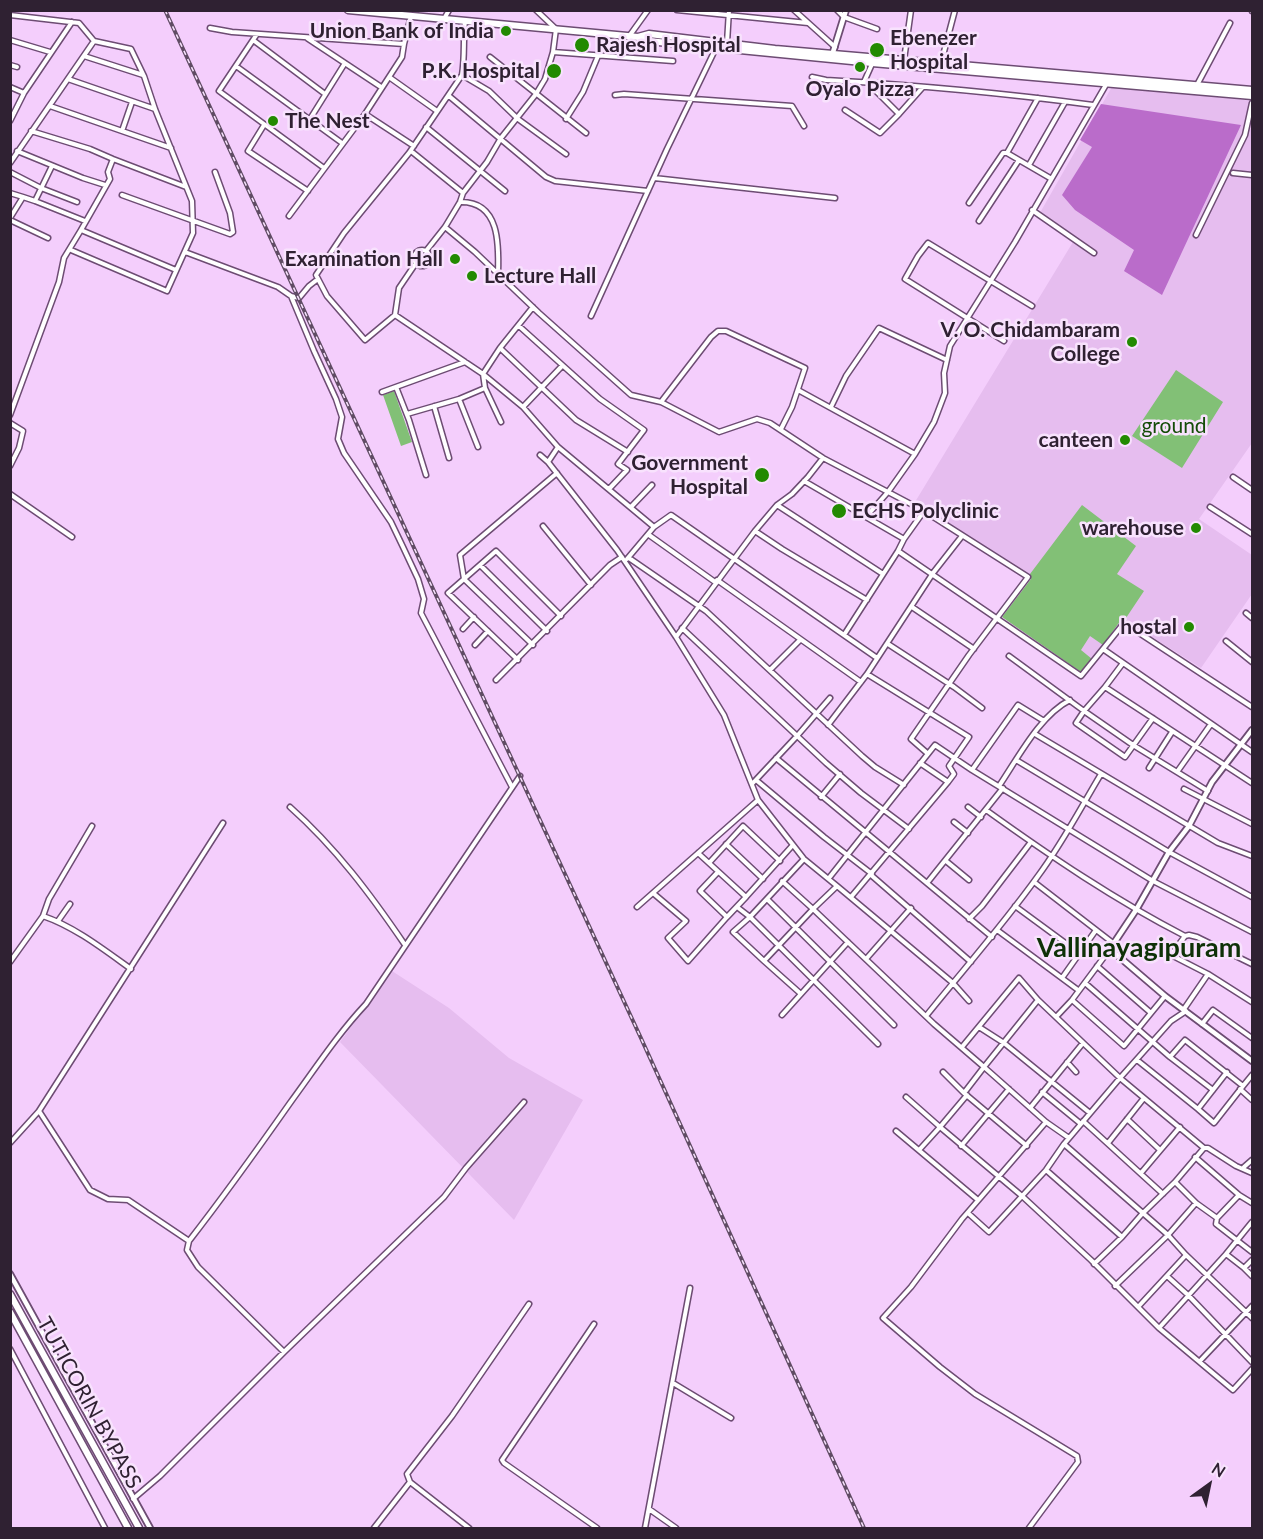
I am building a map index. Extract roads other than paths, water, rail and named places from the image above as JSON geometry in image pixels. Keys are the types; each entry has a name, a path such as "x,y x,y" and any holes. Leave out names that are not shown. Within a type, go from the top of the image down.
{"main road":[{"path":"348,10 630,35 648,41 873,63 941,63 1252,96"},
{"path":"638,37 649,34 726,44 834,50 904,62 1252,90"},
{"name":"TUTICORIN BYPASS","path":"10,1294 139,1528"},
{"name":"TUTICORIN BYPASS","path":"10,1312 128,1528"}],"street":[{"path":"444,19 449,10"},
{"path":"426,251 445,227 463,193 480,172 501,138 545,79 554,52 556,29 536,10"},
{"path":"630,35 648,10"},
{"path":"677,10 808,23"},
{"path":"726,44 729,10"},
{"path":"794,10 834,50 846,10"},
{"path":"837,10 844,17 877,29"},
{"path":"904,62 911,10"},
{"path":"941,63 955,10"},
{"path":"10,15 79,23 94,41 131,49 144,76 192,201 194,233 167,291 70,250"},
{"path":"289,216 390,77 402,57 411,16"},
{"path":"416,263 399,288 395,315 365,340 327,296 316,275 344,233 411,151 462,75 465,60 463,44 465,21"},
{"path":"10,121 24,93 72,22"},
{"path":"1197,85 1230,23"},
{"path":"210,28 257,34 404,44"},
{"path":"257,34 219,91 324,168"},
{"path":"306,38 381,87"},
{"path":"10,40 50,52"},
{"path":"253,40 325,94"},
{"path":"10,163 94,41"},
{"path":"591,316 717,47"},
{"path":"554,52 674,61"},
{"path":"84,56 144,76"},
{"path":"566,119 583,92 598,56"},
{"path":"490,57 586,133"},
{"path":"310,119 345,63"},
{"path":"866,83 873,63"},
{"path":"10,65 16,67"},
{"path":"236,66 342,143"},
{"path":"462,75 489,91 516,117 566,154"},
{"path":"390,77 437,111"},
{"path":"812,77 1093,105"},
{"path":"68,79 155,109"},
{"path":"866,517 888,492 934,422 945,393 944,373 950,346 1108,80"},
{"path":"866,83 899,114"},
{"path":"10,87 24,93"},
{"path":"845,110 880,133 923,87"},
{"path":"615,95 792,106 804,126"},
{"path":"449,96 555,182 648,191"},
{"path":"969,203 1003,153 1007,153 1038,98"},
{"path":"122,131 132,102"},
{"path":"1029,165 1065,102"},
{"path":"1196,235 1245,135 1252,103"},
{"path":"50,106 171,148"},
{"path":"365,114 414,146"},
{"path":"264,125 249,151 308,191"},
{"path":"426,127 505,191"},
{"path":"31,132 90,148 186,187"},
{"path":"17,151 105,185"},
{"path":"411,151 463,193"},
{"path":"1007,153 1050,178"},
{"path":"10,415 59,282 64,258 110,179 108,172 113,159"},
{"path":"979,221 1019,160"},
{"path":"35,201 52,166"},
{"path":"10,172 41,188 77,202"},
{"path":"122,195 230,234 233,232 230,213 215,172"},
{"path":"1233,173 1252,175"},
{"path":"654,178 835,198"},
{"path":"10,193 85,221"},
{"path":"23,197 10,219 48,238"},
{"path":"460,202 470,202 487,212 495,226 499,246 498,274"},
{"path":"1032,210 1094,253"},
{"path":"445,227 631,395 661,402 719,432 757,419 770,423 823,458 924,511 1028,577 911,739 927,753"},
{"path":"81,230 176,270"},
{"path":"1004,341 905,279 928,243 1032,306"},
{"path":"420,250 426,251 430,257 428,263 422,266 416,263 414,257 416,253 420,250"},
{"path":"185,252 278,287 291,296 299,298 318,279"},
{"path":"291,296 336,399 342,417 338,439 344,453 391,522 418,579 424,599 421,613 512,787"},
{"path":"501,422 485,388 483,375 500,348 533,307"},
{"path":"395,315 465,362 523,407 558,447 654,527"},
{"path":"519,326 600,399 644,430 618,464 627,470 609,489"},
{"path":"831,407 846,376 879,328 947,360"},
{"path":"661,402 718,331 726,331 805,368 781,429"},
{"path":"500,348 576,420 628,452"},
{"path":"382,392 465,362"},
{"path":"523,407 562,366"},
{"path":"396,387 426,475"},
{"path":"407,414 459,399 485,388"},
{"path":"798,390 915,454"},
{"path":"459,399 478,447"},
{"path":"434,406 449,458"},
{"path":"10,423 23,431 19,448 10,466"},
{"path":"548,462 558,447"},
{"path":"540,454 625,558 676,636 724,715 758,800 792,846 804,859 953,983 969,1001"},
{"path":"676,636 755,531 777,505 792,494 823,458"},
{"path":"533,645 464,579 460,555 557,473"},
{"path":"1233,477 1252,490"},
{"path":"804,481 904,539"},
{"path":"632,507 652,485"},
{"path":"10,494 72,537"},
{"path":"777,505 883,574"},
{"path":"1210,507 1252,534"},
{"path":"844,635 924,511"},
{"path":"496,680 610,565 625,558 649,535 654,527 671,515 877,658"},
{"path":"543,526 591,585"},
{"path":"755,531 867,600"},
{"path":"649,535 861,682"},
{"path":"828,725 867,674 933,573 962,536"},
{"path":"518,660 448,593 496,551 561,616"},
{"path":"898,551 1081,676 1124,623 1252,707"},
{"path":"625,558 698,605 875,767 904,784"},
{"path":"480,565 547,631"},
{"path":"912,607 974,649"},
{"path":"1246,613 1252,618"},
{"path":"463,629 474,617"},
{"path":"682,628 861,793 909,829"},
{"path":"475,645 488,631"},
{"path":"770,670 801,640"},
{"path":"1226,641 1252,662"},
{"path":"888,644 982,708"},
{"path":"1103,649 1252,752"},
{"path":"1009,656 1133,745 1208,791"},
{"path":"1123,663 1076,723 1125,757 1153,718"},
{"path":"851,897 954,774 949,768 969,737 867,674"},
{"path":"1105,687 1252,783"},
{"path":"752,784 830,698"},
{"path":"927,883 981,817 1016,760 1044,721 1062,704 1070,700"},
{"path":"972,770 1018,705 1044,721"},
{"path":"1176,772 1210,724"},
{"path":"1056,1017 1072,1000 1110,949 1136,910 1169,852 1189,826 1224,765 1252,730"},
{"path":"1149,768 1172,732"},
{"path":"1035,734 1218,843 1252,856"},
{"path":"829,878 935,745 1153,881 1252,932"},
{"path":"776,758 992,937"},
{"path":"1016,760 1169,852 1252,897"},
{"path":"920,763 948,782"},
{"path":"821,797 840,774"},
{"path":"926,1017 1034,882 1070,829 1101,774"},
{"path":"284,1352 198,1267 187,1250 189,1242 267,1137 320,1059 345,1026 366,1004 520,776"},
{"path":"756,780 872,874 971,962"},
{"path":"1184,789 1252,824"},
{"path":"637,907 758,800"},
{"path":"290,807 341,858 369,892 405,945"},
{"path":"968,807 981,817"},
{"path":"986,810 1136,910 1185,936"},
{"path":"954,822 968,833"},
{"path":"10,1143 39,1111 223,823"},
{"path":"10,962 43,916 49,899 92,826"},
{"path":"709,863 743,826 780,861"},
{"path":"969,919 982,906 1031,842"},
{"path":"726,844 763,879"},
{"path":"653,893 686,921 668,938 688,961 792,846"},
{"path":"698,853 746,897"},
{"path":"801,994 733,932 804,859"},
{"path":"946,861 969,880"},
{"path":"718,872 700,891 727,917"},
{"path":"782,881 926,1017 1046,1122 1069,1138"},
{"path":"1034,882 1113,943"},
{"path":"764,961 837,885"},
{"path":"767,899 894,1026"},
{"path":"58,921 70,904"},
{"path":"1015,906 1079,953"},
{"path":"737,907 750,917 878,1044"},
{"path":"866,959 911,908"},
{"path":"43,916 58,921 131,969"},
{"path":"997,930 1078,990"},
{"path":"1062,978 1096,930"},
{"path":"1252,964 1189,934 1171,955 1208,974 1252,1002"},
{"path":"782,1015 848,942"},
{"path":"1110,949 1165,996 1252,1061"},
{"path":"1097,966 1151,1013"},
{"path":"968,1213 989,1232 1046,1170 1064,1144 1120,1078 1171,1021 1185,1010 1208,974"},
{"path":"963,1047 1018,978 1120,1078 1204,1148 1209,1148 1236,1166 1244,1167 1252,1173"},
{"path":"1085,983 1170,1057 1213,1090"},
{"path":"1072,1000 1124,1046 1165,996"},
{"path":"920,1149 940,1127 984,1067 1038,1000"},
{"path":"1202,1024 1213,1010 1252,1038"},
{"path":"979,1027 1004,1043 1090,1113"},
{"path":"1170,1057 1185,1040 1227,1072 1252,1101"},
{"path":"1030,1108 1083,1043"},
{"path":"1137,1060 1214,1123 1252,1074"},
{"path":"1067,1062 1076,1072"},
{"path":"943,1072 965,1094 1027,1146"},
{"path":"1198,1109 1227,1072"},
{"path":"962,1146 1009,1089"},
{"path":"1042,1092 1108,1143 1163,1194"},
{"path":"906,1097 998,1178 1022,1196 1159,1328 1233,1390 1252,1369"},
{"path":"1108,1143 1144,1098"},
{"path":"133,1498 160,1476 444,1197 466,1168 524,1102"},
{"path":"39,1111 90,1190 108,1199 128,1200 189,1242"},
{"path":"1128,1119 1160,1150"},
{"path":"1029,1528 1078,1462 1077,1456 975,1394 883,1318 911,1287 978,1200 1046,1122"},
{"path":"1141,1173 1180,1127"},
{"path":"896,1131 978,1200"},
{"path":"1064,1144 1168,1235 1252,1318"},
{"path":"1094,1264 1175,1182 1204,1148"},
{"path":"1195,1157 1239,1195 1252,1203"},
{"path":"1244,1167 1252,1160"},
{"path":"1046,1170 1122,1237"},
{"path":"1175,1182 1196,1203 1217,1218"},
{"path":"1239,1195 1217,1218 1216,1224 1252,1252"},
{"path":"1115,1286 1168,1235 1196,1203"},
{"path":"1159,1328 1208,1275 1252,1222"},
{"path":"1226,1254 1252,1276"},
{"path":"1138,1307 1186,1255"},
{"path":"1244,1268 1252,1260"},
{"path":"10,1274 150,1528"},
{"path":"1167,1276 1252,1362"},
{"path":"645,1528 690,1288"},
{"path":"469,1528 410,1482 407,1474 452,1416 529,1304"},
{"path":"1200,1361 1252,1306"},
{"path":"594,1324 502,1460 597,1528"},
{"path":"10,1349 105,1528"},
{"path":"673,1383 731,1418"},
{"path":"374,1528 410,1482"},
{"path":"649,1509 676,1528"}],"railway":[{"path":"165,10 640,1036 864,1528"}],"place":[{"name":"Union Bank of India","path":"506,31"},
{"name":"Rajesh Hospital","path":"582,45"},
{"name":"Ebenezer Hospital","path":"877,50"},
{"name":"Oyalo Pizza","path":"860,67"},
{"name":"P.K. Hospital","path":"554,71"},
{"name":"The Nest","path":"273,121"},
{"name":"Examination Hall","path":"455,259"},
{"name":"Lecture Hall","path":"472,276"},
{"name":"V. O. Chidambaram College","path":"1132,342"},
{"name":"canteen","path":"1125,440"},
{"name":"Government Hospital","path":"762,475"},
{"name":"ECHS Polyclinic","path":"839,511"},
{"name":"warehouse","path":"1196,528"},
{"name":"hostal","path":"1189,627"}],"district":[{"name":"Vallinayagipuram","path":"1139,948"}],"park label":[{"name":"ground","path":"1174,426"}]}
